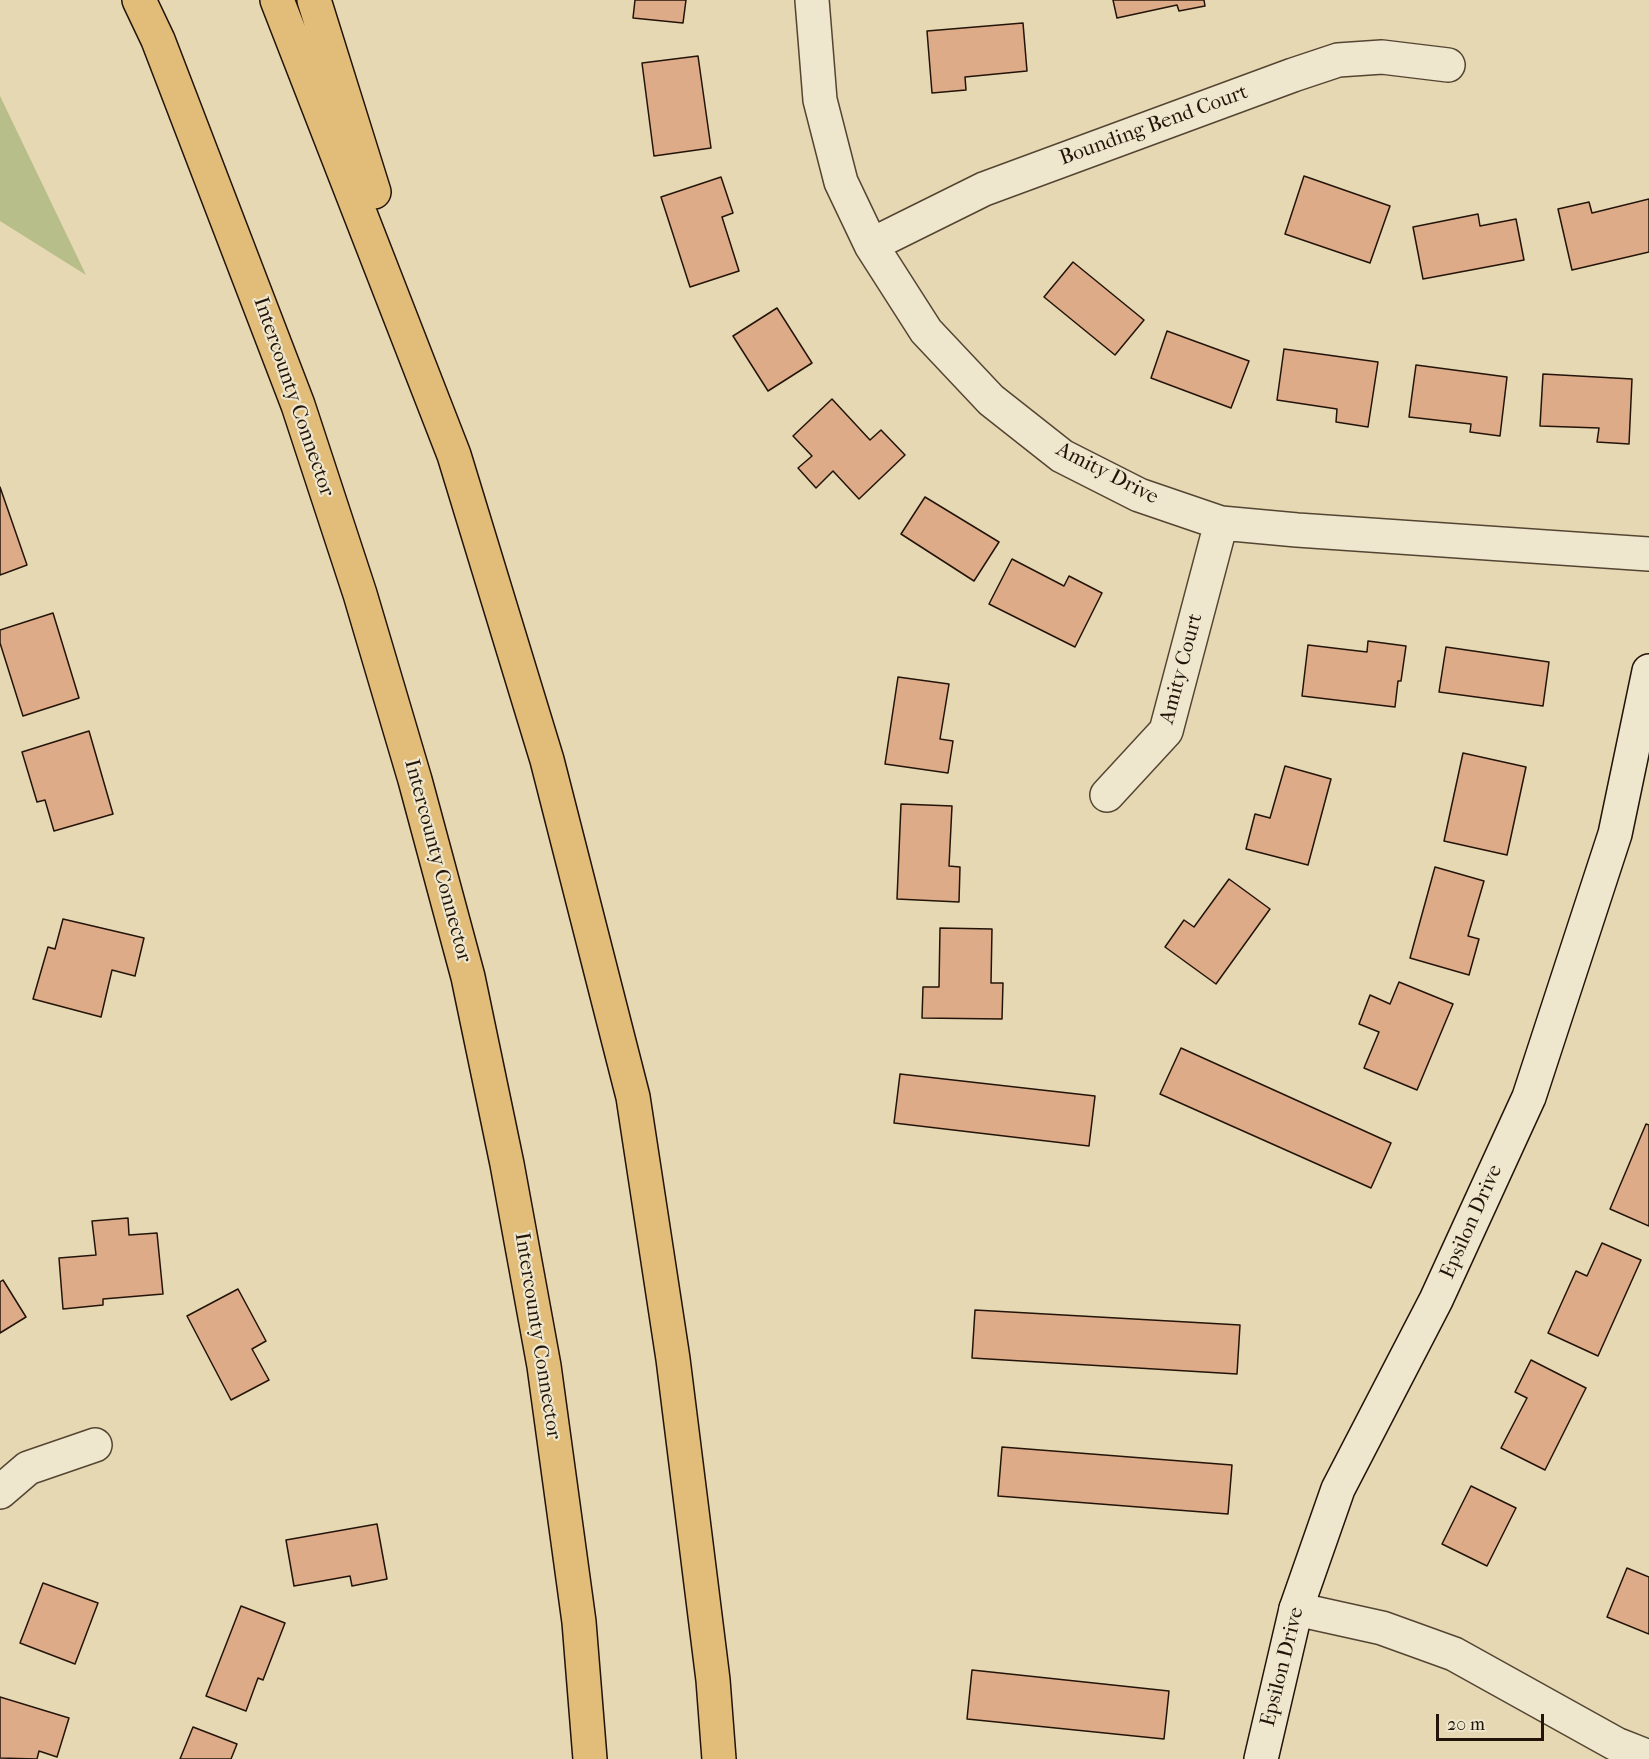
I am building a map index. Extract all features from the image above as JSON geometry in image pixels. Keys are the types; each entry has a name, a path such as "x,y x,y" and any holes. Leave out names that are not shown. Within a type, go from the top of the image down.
{"highway":[{"path":"132,0 158,40"},
{"name":"Intercounty Connector","path":"139,0 158,40 298,405 415,780 468,977 507,1164 544,1366 579,1622 590,1759"},
{"path":"277,0 454,455"},
{"path":"314,0 547,760 633,1097 676,1383 713,1680 719,1759"}],"street":[{"name":"Amity Drive","path":"812,0 820,100 841,182 871,245 926,331 991,400 1062,456 1139,495 1221,523 1649,554"},
{"name":"Bounding Bend Court","path":"871,245 984,189 1338,60 1382,57 1448,64"},
{"name":"Amity Court","path":"1107,795 1166,731 1221,523"},
{"name":"Epsilon Drive","path":"1262,1759 1296,1609 1338,1489 1436,1300 1529,1097 1615,834 1649,671"},
{"path":"0,1492 28,1468 95,1445"},
{"path":"1296,1609 1382,1628 1454,1654 1617,1744 1649,1757"}],"green space":[{"path":"0,96 86,275 0,221"}],"building":[{"path":"635,0 686,0 683,23 633,18"},
{"path":"1113,0 1204,0 1205,6 1179,11 1177,5 1117,18"},
{"path":"1023,23 1027,71 965,77 966,90 932,93 927,31"},
{"path":"698,56 711,148 654,156 642,63"},
{"path":"1304,176 1390,206 1370,263 1285,234"},
{"path":"721,177 733,213 722,217 739,271 690,287 661,197"},
{"path":"1649,199 1649,252 1572,270 1558,209 1589,202 1592,213"},
{"path":"1478,214 1480,226 1516,219 1524,260 1423,279 1413,227"},
{"path":"1073,262 1144,320 1115,355 1044,297"},
{"path":"777,308 812,363 768,391 733,336"},
{"path":"1167,331 1249,361 1231,408 1151,378"},
{"path":"1284,349 1378,362 1368,427 1336,422 1337,409 1277,400"},
{"path":"1416,365 1507,377 1500,436 1470,432 1471,424 1409,417"},
{"path":"1543,374 1632,379 1629,444 1597,442 1599,428 1540,426"},
{"path":"832,399 870,440 881,430 905,455 859,499 833,471 816,488 798,468 812,456 793,436"},
{"path":"0,487 27,565 0,575"},
{"path":"925,497 999,542 974,581 901,534"},
{"path":"1012,559 1064,586 1069,576 1102,593 1075,647 989,604"},
{"path":"53,613 79,698 23,716 0,643 0,630"},
{"path":"1368,641 1406,646 1395,707 1302,696 1308,645 1367,652"},
{"path":"1446,647 1549,662 1543,706 1439,692"},
{"path":"898,677 949,684 940,739 953,741 948,773 885,764"},
{"path":"89,731 113,814 54,831 45,800 37,802 22,752"},
{"path":"1463,753 1526,767 1507,855 1444,841"},
{"path":"1285,766 1331,779 1308,865 1246,849 1255,814 1270,818"},
{"path":"901,804 952,806 949,866 960,867 959,902 897,899"},
{"path":"1435,867 1484,881 1468,936 1479,939 1469,975 1410,958"},
{"path":"1229,879 1270,909 1216,984 1165,947 1184,920 1194,927"},
{"path":"63,919 144,938 135,976 112,970 101,1017 33,999 48,947 55,949"},
{"path":"940,928 992,929 991,983 1003,983 1002,1019 922,1018 923,987 939,987"},
{"path":"1399,982 1453,1004 1417,1090 1364,1068 1379,1032 1359,1024 1370,995 1390,1004"},
{"path":"1181,1048 1391,1143 1371,1188 1160,1094"},
{"path":"900,1074 1095,1096 1089,1146 894,1123"},
{"path":"1646,1124 1649,1125 1649,1226 1610,1209"},
{"path":"128,1218 129,1235 157,1233 163,1294 103,1299 103,1305 63,1309 59,1258 96,1255 92,1221"},
{"path":"1602,1243 1641,1260 1598,1356 1548,1333 1576,1271 1587,1276"},
{"path":"3,1280 26,1317 0,1333 0,1282"},
{"path":"238,1289 266,1341 252,1349 269,1380 231,1400 187,1316"},
{"path":"975,1310 1240,1325 1237,1374 972,1358"},
{"path":"1531,1360 1586,1388 1545,1470 1501,1448 1527,1398 1515,1392"},
{"path":"1002,1447 1232,1465 1228,1514 998,1496"},
{"path":"1471,1486 1516,1508 1487,1566 1442,1544"},
{"path":"377,1524 387,1579 352,1586 350,1576 294,1586 286,1540"},
{"path":"1627,1568 1649,1577 1649,1634 1607,1617"},
{"path":"43,1583 98,1603 75,1664 20,1643"},
{"path":"241,1606 285,1623 263,1680 258,1678 246,1711 206,1696"},
{"path":"972,1670 1169,1691 1164,1739 967,1719"},
{"path":"0,1697 69,1718 57,1757 39,1751 37,1759 0,1758"},
{"path":"193,1727 237,1744 231,1759 180,1759"}]}
